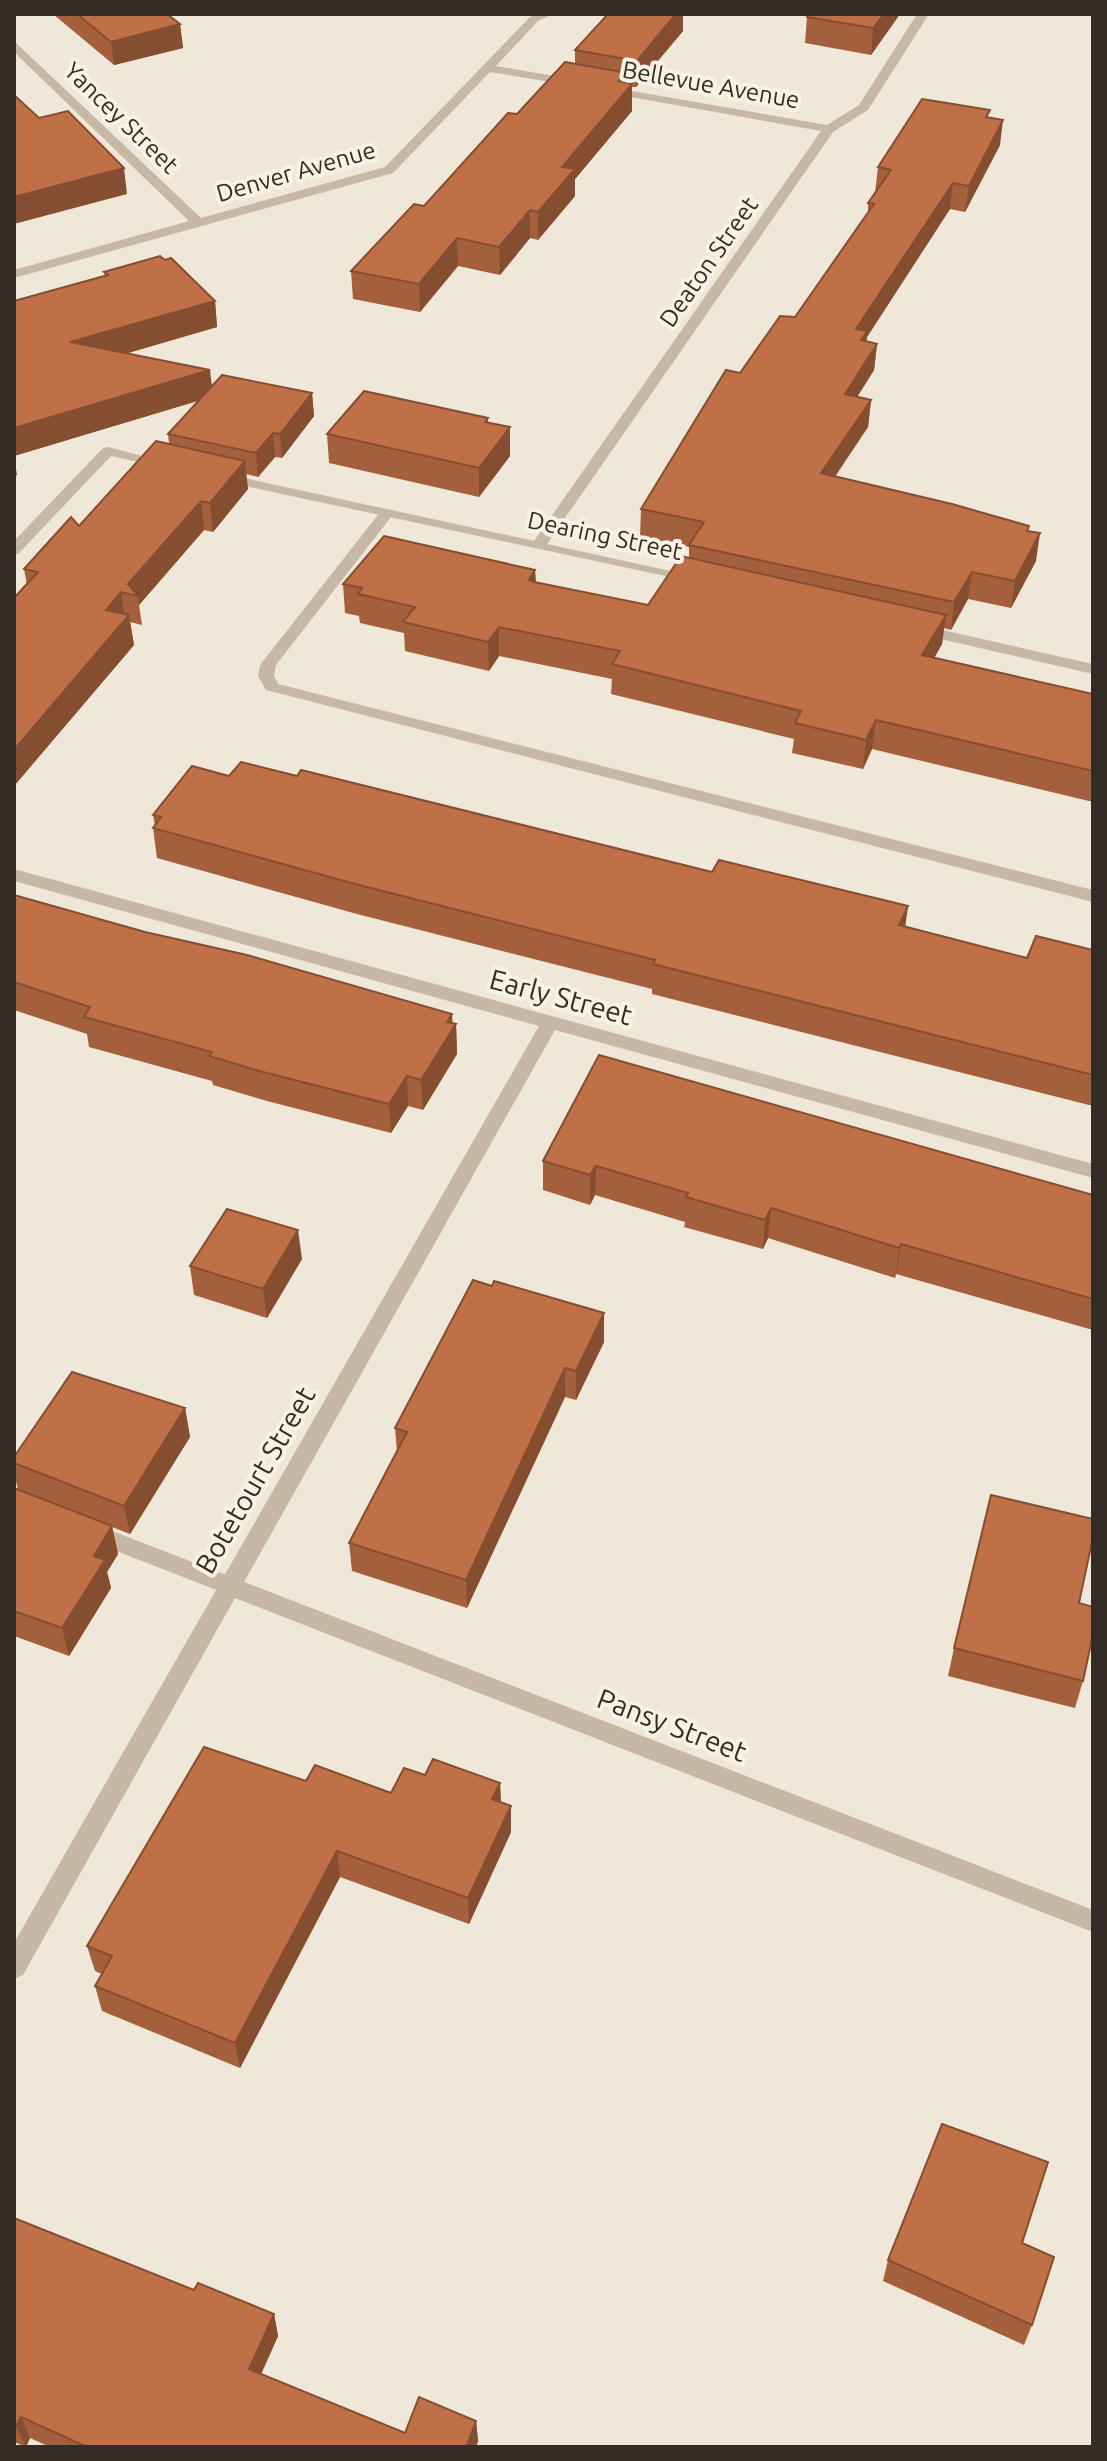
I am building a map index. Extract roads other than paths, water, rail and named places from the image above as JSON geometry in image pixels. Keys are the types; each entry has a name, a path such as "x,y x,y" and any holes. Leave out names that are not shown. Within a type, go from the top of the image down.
{"street":[{"name":"Deaton Street","path":"538,546 829,129 864,107 923,14"},
{"name":"Denver Avenue","path":"14,274 389,170 538,16"},
{"name":"Yancey Street","path":"14,45 198,223"},
{"name":"Bellevue Avenue","path":"490,68 829,129"},
{"path":"14,550 108,451 175,467"},
{"name":"Dearing Street","path":"205,473 708,583"},
{"path":"386,514 268,665 266,676 272,687 1093,896"},
{"path":"908,628 1093,669"},
{"name":"Early Street","path":"14,875 1093,1171"},
{"name":"Botetourt Street","path":"14,1967 550,1023"},
{"name":"Pansy Street","path":"71,1524 1093,1921"}]}
